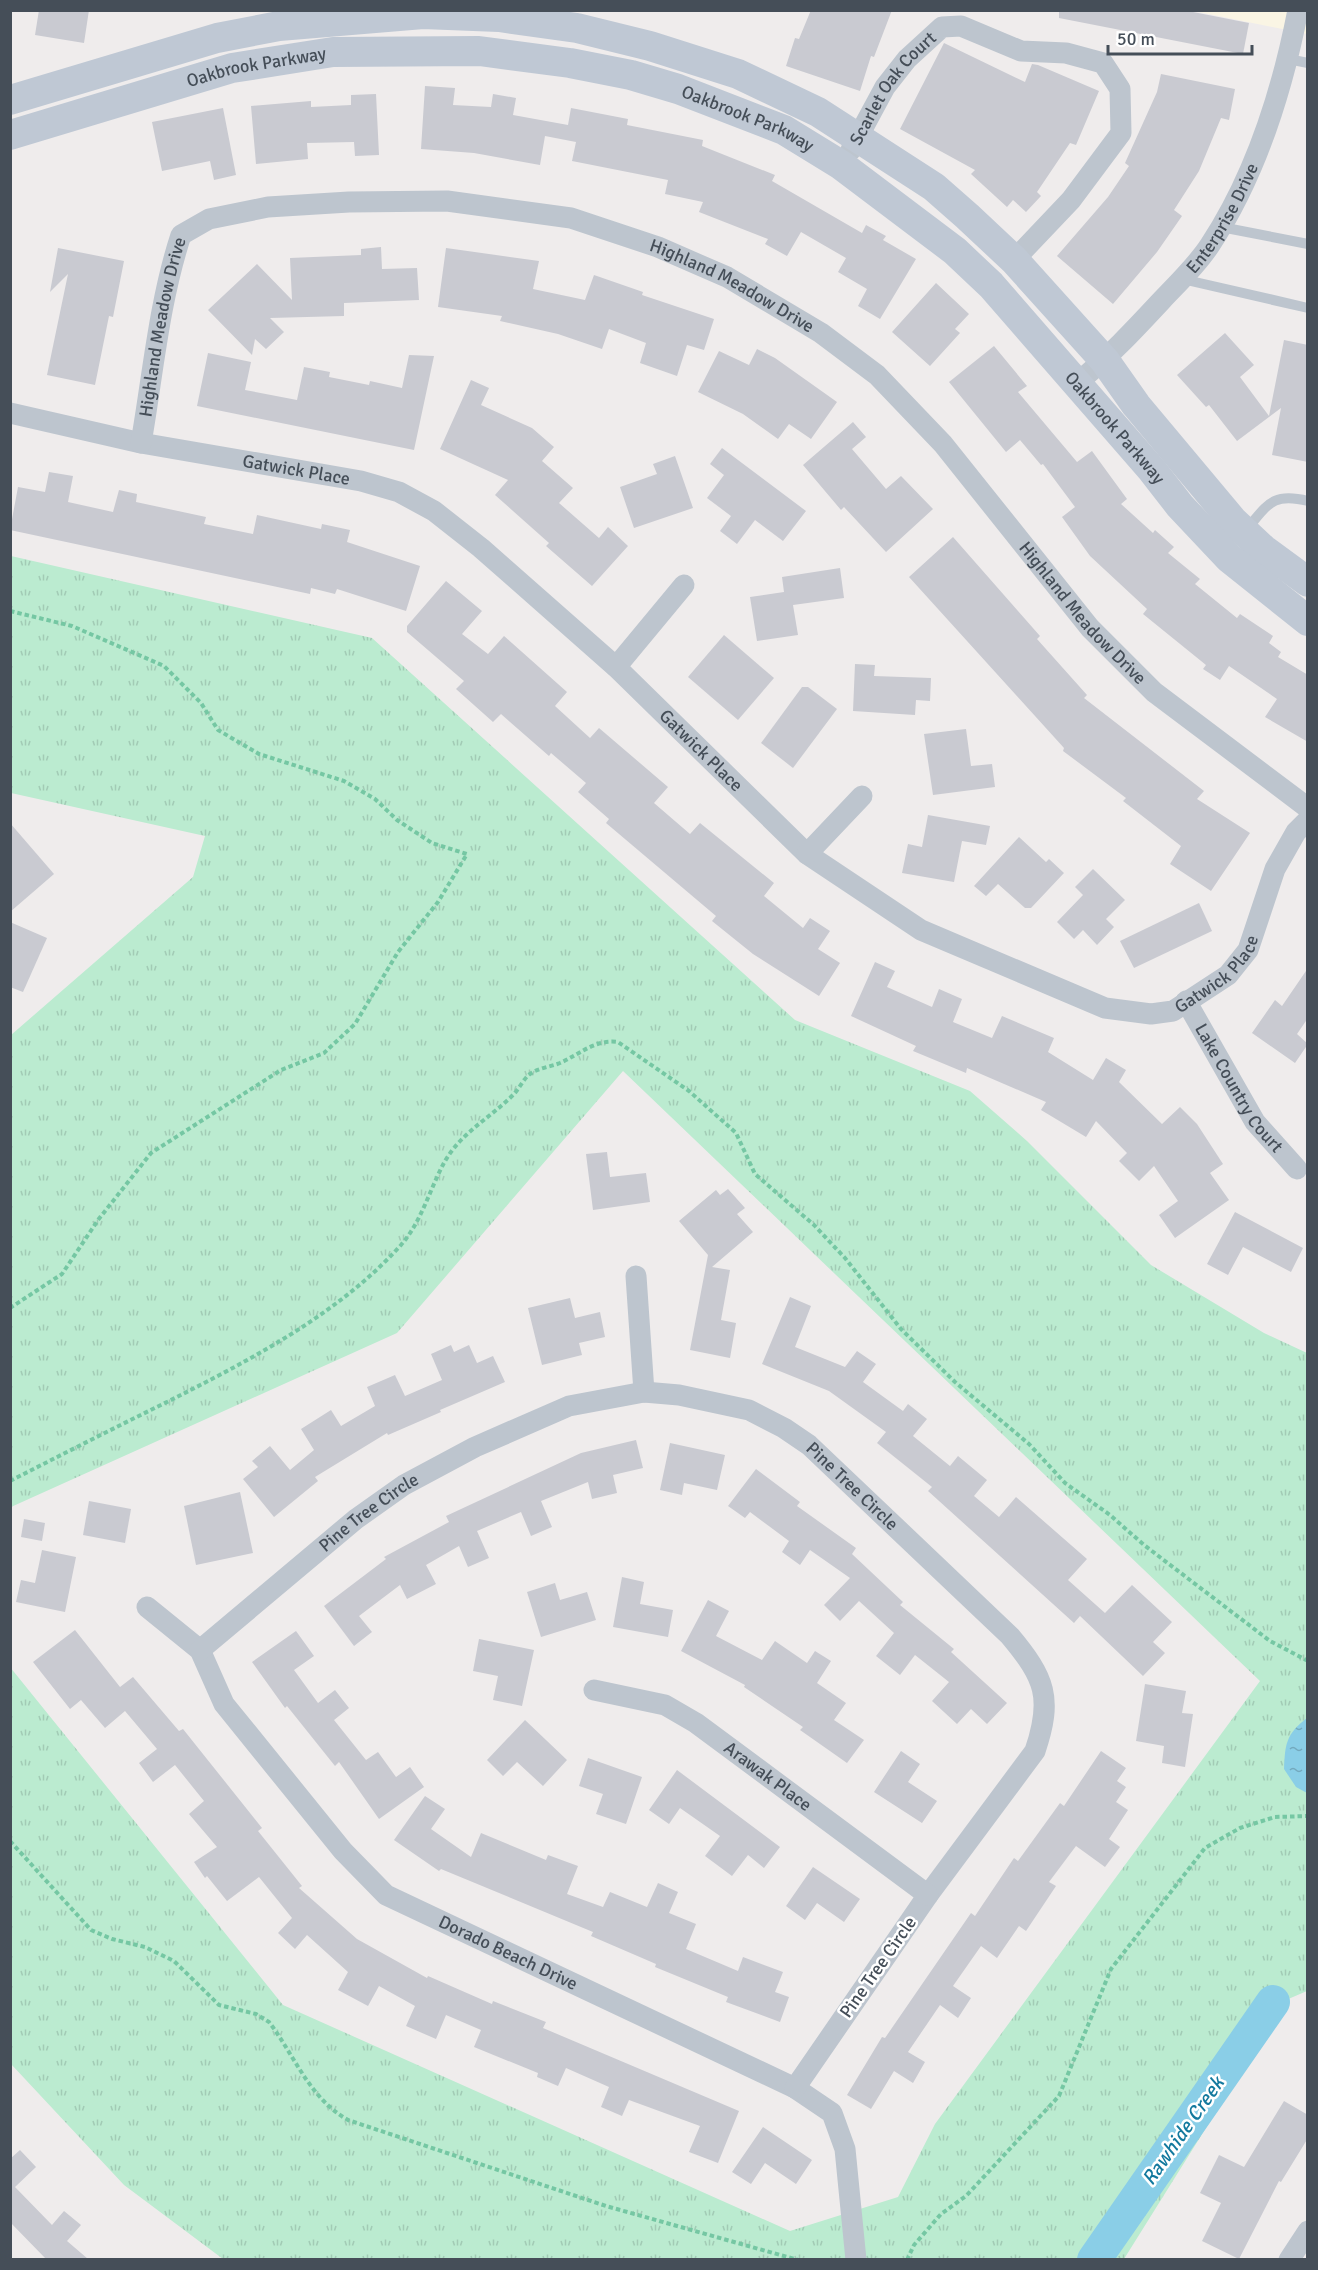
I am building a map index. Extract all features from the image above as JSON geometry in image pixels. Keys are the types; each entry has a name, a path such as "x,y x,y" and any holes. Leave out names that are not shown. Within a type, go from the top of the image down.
{"street":[{"name":"Enterprise Drive","path":"1077,382 1105,361 1210,246 1257,153 1298,61 1298,10"},
{"name":"Oakbrook Parkway","path":"10,100 217,38 331,16 423,14 576,19 738,74 818,112 934,187 1014,260 1105,361 1136,405 1244,531 1308,582"},
{"path":"331,16 333,52"},
{"name":"Scarlet Oak Court","path":"841,165 859,138 885,87 907,59 942,27 962,26 1021,51 1066,53 1103,63 1120,89 1121,133 1071,200 1014,260"},
{"name":"Oakbrook Parkway","path":"10,135 232,68 333,52 479,51 570,63 631,75 678,89 784,130 841,165 955,250 991,285 1077,382 1180,506 1229,558 1308,621"},
{"name":"Highland Meadow Drive","path":"141,443 173,258 181,235 209,219 268,207 349,201 447,201 571,218 658,247 765,297 821,333 877,375 943,444 1090,628 1154,692 1308,808"},
{"name":"Gatwick Place","path":"10,413 141,443 361,481 399,492 434,511 481,548 616,667 807,854 921,930 1105,1008 1151,1014 1173,1011 1228,975 1239,965 1248,950 1275,869 1296,832 1308,820"},
{"path":"616,667 684,585"},
{"path":"807,854 862,796"},
{"name":"Lake Country Court","path":"1186,1001 1255,1122 1297,1169"},
{"path":"636,1276 644,1392"},
{"name":"Pine Tree Circle","path":"200,1650 356,1519 404,1485 476,1447 569,1406 644,1392 680,1395 749,1410 784,1428 809,1445 1010,1636 1033,1663 1046,1700 1044,1725 1035,1751 928,1895 795,2088"},
{"name":"Dorado Beach Drive","path":"147,1607 200,1650 224,1704 343,1851 386,1895 795,2088 832,2113 845,2149 856,2259"},
{"name":"Arawak Place","path":"594,1690 665,1705 696,1723 928,1895"},
{"path":"1289,2259 1308,2231"}],"lane":[{"path":"1221,226 1308,244"},
{"path":"1181,279 1308,308"},
{"path":"1244,531 1272,500 1287,496 1308,501"}],"path":[{"path":"10,611 72,626 164,666 201,703 218,730 259,754 344,781 375,799 397,820 432,843 467,854 438,902 398,952 355,1024 324,1053 281,1070 151,1152 98,1220 62,1274 10,1308"},
{"path":"10,1481 232,1369 278,1343 313,1318 380,1268 403,1243 413,1229 445,1161 461,1139 514,1094 528,1075 560,1063 593,1044 618,1042 689,1091 736,1133 755,1174 783,1195 814,1224 901,1329 956,1382 1029,1444 1065,1483 1110,1515 1144,1545 1270,1641 1308,1661"},
{"path":"907,2259 914,2245 941,2214 966,2196 1059,2096 1104,1983 1115,1962 1205,1848 1240,1828 1275,1817 1308,1816"},
{"path":"10,1840 91,1930 112,1939 145,1947 174,1961 219,2005 256,2014 269,2022 319,2098 330,2110 348,2120 606,2206 798,2259"}],"shaded area":[{"path":"1194,11 1307,11 1307,34"}],"green space":[{"path":"11,556 372,638 795,1020 970,1091 1027,1141 1151,1265 1264,1333 1307,1353 1307,1991 1286,2000 1124,2259 223,2259 124,2185 11,2064 10,1667 283,2005 790,2231 898,2197 935,2124 1260,1681 623,1071 397,1333 11,1507 11,1035 193,877 205,836 11,793"}],"water":[{"path":"1307,1718 1307,1793 1296,1787 1284,1769 1288,1740 1295,1729"}],"building":[{"path":"39,10 89,10 84,43 35,35"},
{"path":"811,10 892,10 874,57 871,56 860,91 786,66 795,38 799,39"},
{"path":"1059,10 1183,10 1249,23 1243,54 1059,18"},
{"path":"944,43 1025,82 1032,64 1099,91 1076,145 1070,143 1037,192 1041,196 1026,212 1013,200 1007,207 971,174 975,170 900,129"},
{"path":"1161,74 1235,89 1229,120 1221,118 1199,171 1174,210 1182,216 1157,252 1113,304 1057,256 1108,197 1129,166 1125,163 1157,92"},
{"path":"425,86 455,88 453,105 491,107 493,94 516,98 513,115 568,125 571,108 628,119 627,125 703,140 702,146 775,175 772,181 862,233 866,225 886,236 883,240 916,259 880,319 858,306 867,289 838,272 846,258 801,232 787,256 765,244 768,239 699,212 703,202 665,194 668,180 572,161 576,142 545,136 540,165 474,153 421,149"},
{"path":"376,94 379,155 355,156 354,142 307,143 308,159 256,164 251,106 311,101 311,107 351,105 351,95"},
{"path":"223,108 236,175 214,180 210,161 162,171 152,122"},
{"path":"381,247 382,269 417,268 419,300 344,303 344,316 270,318 284,332 266,349 255,339 252,355 208,310 257,264 292,300 290,258 361,255 361,249"},
{"path":"58,248 124,261 113,317 109,316 95,385 47,375 68,274 50,292"},
{"path":"446,248 539,261 533,289 585,300 594,275 643,292 642,295 714,319 704,350 687,345 677,376 640,363 646,343 609,329 602,349 558,334 500,321 502,316 438,307"},
{"path":"936,283 969,314 955,329 960,333 930,366 892,332"},
{"path":"1225,333 1254,365 1240,377 1269,416 1284,340 1308,345 1308,462 1272,455 1281,408 1237,441 1209,405 1206,407 1177,375"},
{"path":"994,346 1027,386 1018,392 1077,462 1092,451 1127,499 1121,504 1153,533 1155,530 1174,547 1168,553 1200,579 1195,584 1237,618 1240,614 1273,636 1269,643 1281,652 1278,657 1308,675 1308,742 1265,717 1277,699 1229,666 1220,680 1203,669 1206,665 1143,614 1147,609 1090,556 1062,517 1075,507 1043,464 1041,465 1020,440 1006,452 949,382"},
{"path":"757,349 775,358 837,402 811,439 789,424 778,439 743,414 698,392 719,351 749,365"},
{"path":"208,353 251,362 245,390 297,400 304,367 330,372 329,377 369,385 370,381 402,388 409,355 434,356 414,450 197,406"},
{"path":"471,380 489,388 481,405 532,428 554,447 542,461 573,488 559,503 599,538 608,527 628,546 592,586 546,546 549,543 495,495 508,480 440,449"},
{"path":"853,422 866,437 852,449 886,489 901,476 933,509 886,552 844,507 841,510 803,465"},
{"path":"722,448 806,511 783,541 755,520 737,544 720,531 731,516 707,498 724,475 710,464"},
{"path":"675,456 693,508 634,528 620,487 657,474 653,464"},
{"path":"49,472 73,476 68,502 113,512 119,490 137,494 136,502 206,517 204,524 253,534 257,515 321,529 322,524 350,530 347,542 420,566 406,611 337,589 335,594 311,588 310,594 10,530 18,487 45,492"},
{"path":"953,537 1040,636 1037,639 1087,695 1084,698 1204,791 1197,799 1250,833 1211,891 1170,864 1181,846 1123,801 1126,798 1063,751 1064,748 909,577"},
{"path":"840,568 844,598 793,605 798,635 757,641 750,597 784,592 782,577"},
{"path":"446,581 482,611 462,634 488,654 504,636 567,692 555,706 590,738 599,728 668,787 654,803 690,834 700,823 774,883 764,896 803,928 810,918 830,931 818,949 840,963 819,996 753,954 712,921 716,916 606,823 609,819 578,792 586,783 551,753 549,756 501,714 493,722 456,689 464,681 407,632 407,626"},
{"path":"724,635 774,678 738,720 688,677"},
{"path":"855,664 875,665 874,676 931,678 930,701 916,700 915,715 853,711"},
{"path":"802,687 808,687 837,709 793,768 761,743"},
{"path":"966,729 971,766 992,764 995,787 933,795 924,734"},
{"path":"928,815 990,826 986,845 962,841 954,882 902,873 908,844 922,847"},
{"path":"10,823 54,874 10,912"},
{"path":"1019,837 1046,862 1049,859 1064,873 1031,908 1025,908 998,884 986,896 974,886"},
{"path":"1093,869 1125,900 1106,919 1114,927 1097,945 1083,930 1074,939 1057,922 1083,895 1075,887"},
{"path":"1199,903 1212,931 1134,968 1120,941"},
{"path":"10,922 47,938 23,992 10,987"},
{"path":"875,962 895,971 887,987 932,1007 939,989 962,999 953,1022 992,1038 1002,1016 1054,1038 1048,1052 1093,1080 1106,1058 1126,1070 1119,1082 1162,1124 1180,1107 1197,1124 1223,1164 1210,1173 1229,1200 1175,1238 1159,1215 1178,1201 1154,1166 1139,1181 1119,1161 1127,1153 1096,1121 1086,1137 1041,1110 1046,1102 967,1068 966,1073 913,1051 916,1046 851,1016"},
{"path":"1308,968 1308,1018 1297,1034 1308,1044 1295,1063 1252,1033 1275,1000 1282,1006"},
{"path":"607,1152 610,1177 646,1173 650,1202 593,1210 586,1154"},
{"path":"728,1189 745,1208 737,1214 753,1232 712,1267 730,1270 721,1320 736,1323 730,1358 690,1350 708,1255 679,1221 716,1190 720,1195"},
{"path":"1235,1212 1303,1248 1291,1272 1243,1247 1228,1275 1207,1264"},
{"path":"790,1297 811,1306 795,1347 845,1367 857,1351 876,1364 863,1382 903,1411 908,1404 927,1419 913,1436 950,1466 958,1456 987,1480 974,1496 999,1517 1016,1497 1087,1559 1068,1580 1105,1613 1132,1585 1172,1622 1153,1642 1165,1653 1143,1676 1080,1616 1074,1623 928,1491 932,1487 877,1443 886,1432 829,1391 762,1364"},
{"path":"570,1298 575,1318 600,1312 605,1337 579,1343 582,1355 542,1365 528,1308"},
{"path":"451,1345 454,1352 469,1345 477,1363 493,1356 505,1382 388,1435 387,1433 315,1477 318,1481 274,1517 243,1479 258,1467 252,1461 270,1446 290,1470 314,1450 301,1429 331,1410 341,1426 375,1406 367,1387 395,1375 405,1396 442,1380 431,1354"},
{"path":"636,1440 643,1468 613,1475 617,1493 592,1499 588,1482 541,1501 552,1527 531,1536 521,1512 477,1531 489,1558 468,1567 459,1546 426,1565 436,1584 407,1599 400,1585 359,1616 372,1632 354,1646 324,1606 386,1559 384,1557 449,1522 446,1516 581,1453"},
{"path":"670,1443 725,1455 717,1490 684,1483 682,1495 660,1490"},
{"path":"756,1469 800,1502 797,1506 856,1548 852,1554 903,1602 900,1605 954,1649 951,1652 1007,1703 987,1724 971,1709 957,1724 932,1701 949,1682 915,1655 900,1675 876,1656 894,1633 859,1601 840,1621 824,1605 850,1578 810,1550 800,1565 782,1552 789,1541 750,1512 745,1518 728,1506"},
{"path":"240,1492 253,1553 196,1565 184,1506"},
{"path":"89,1501 131,1509 125,1543 83,1535"},
{"path":"24,1519 45,1523 42,1541 21,1537"},
{"path":"42,1550 76,1557 65,1612 16,1602 21,1580 35,1583"},
{"path":"622,1577 644,1582 640,1604 673,1610 668,1637 613,1627"},
{"path":"555,1583 560,1600 587,1592 596,1620 541,1637 527,1592"},
{"path":"708,1600 729,1611 716,1636 762,1660 775,1641 807,1663 815,1651 831,1661 817,1683 846,1703 834,1720 864,1740 847,1763 800,1730 803,1727 744,1687 745,1685 681,1651"},
{"path":"75,1630 120,1687 133,1677 179,1731 183,1729 262,1828 258,1831 302,1886 299,1888 357,1939 427,1978 428,1976 492,2004 493,2001 546,2022 543,2028 739,2111 718,2163 689,2152 700,2126 629,2100 622,2116 601,2107 609,2087 566,2068 558,2086 537,2077 538,2073 474,2047 481,2030 446,2015 436,2039 406,2026 415,2006 379,1986 368,2006 338,1990 348,1972 307,1935 295,1949 278,1933 292,1918 259,1877 227,1901 207,1876 205,1878 194,1862 217,1847 189,1814 204,1801 175,1765 153,1782 139,1763 157,1749 125,1711 105,1728 81,1700 70,1709 33,1662"},
{"path":"296,1631 314,1656 294,1670 318,1703 335,1690 349,1708 334,1720 366,1760 378,1752 396,1777 410,1767 424,1787 379,1819 339,1762 335,1766 287,1706 285,1708 252,1662"},
{"path":"479,1639 534,1650 522,1706 493,1700 498,1676 473,1671"},
{"path":"1145,1684 1186,1691 1182,1713 1193,1714 1185,1767 1162,1763 1164,1746 1136,1741"},
{"path":"525,1720 567,1760 543,1786 517,1762 503,1776 487,1760"},
{"path":"901,1751 920,1764 908,1782 937,1801 922,1823 874,1792"},
{"path":"1101,1751 1126,1768 1117,1781 1126,1787 1116,1802 1128,1810 1109,1839 1120,1847 1105,1867 1076,1846 1049,1882 1056,1886 1026,1931 1019,1926 997,1958 981,1946 953,1986 971,1998 958,2018 940,2005 908,2052 925,2062 913,2083 894,2071 871,2109 847,2095 882,2037 885,2038 971,1913 975,1916 1014,1858 1018,1861 1060,1803 1064,1806"},
{"path":"588,1758 642,1777 626,1824 596,1814 603,1794 579,1786"},
{"path":"677,1770 780,1847 764,1868 748,1855 732,1876 705,1856 720,1836 680,1808 669,1824 649,1810"},
{"path":"425,1796 445,1809 431,1829 471,1857 481,1833 546,1860 548,1855 578,1866 567,1894 603,1907 610,1892 647,1907 658,1883 678,1892 669,1913 696,1924 686,1949 738,1971 743,1957 783,1972 775,1992 789,1997 780,2022 726,2002 728,1997 655,1967 656,1964 591,1936 593,1932 441,1869 439,1871 394,1840"},
{"path":"813,1867 860,1899 844,1922 817,1903 805,1920 786,1906"},
{"path":"1284,2101 1308,2115 1308,2138 1281,2182 1279,2181 1239,2259 1202,2241 1221,2203 1200,2193 1219,2155 1244,2167"},
{"path":"763,2127 812,2160 796,2184 765,2163 751,2184 732,2172"},
{"path":"20,2150 36,2167 15,2187 52,2225 64,2211 81,2225 67,2241 88,2259 46,2259 10,2222 10,2159"}],"waterway":[{"name":"Rawhide Creek","path":"1094,2260 1273,2002"}]}
